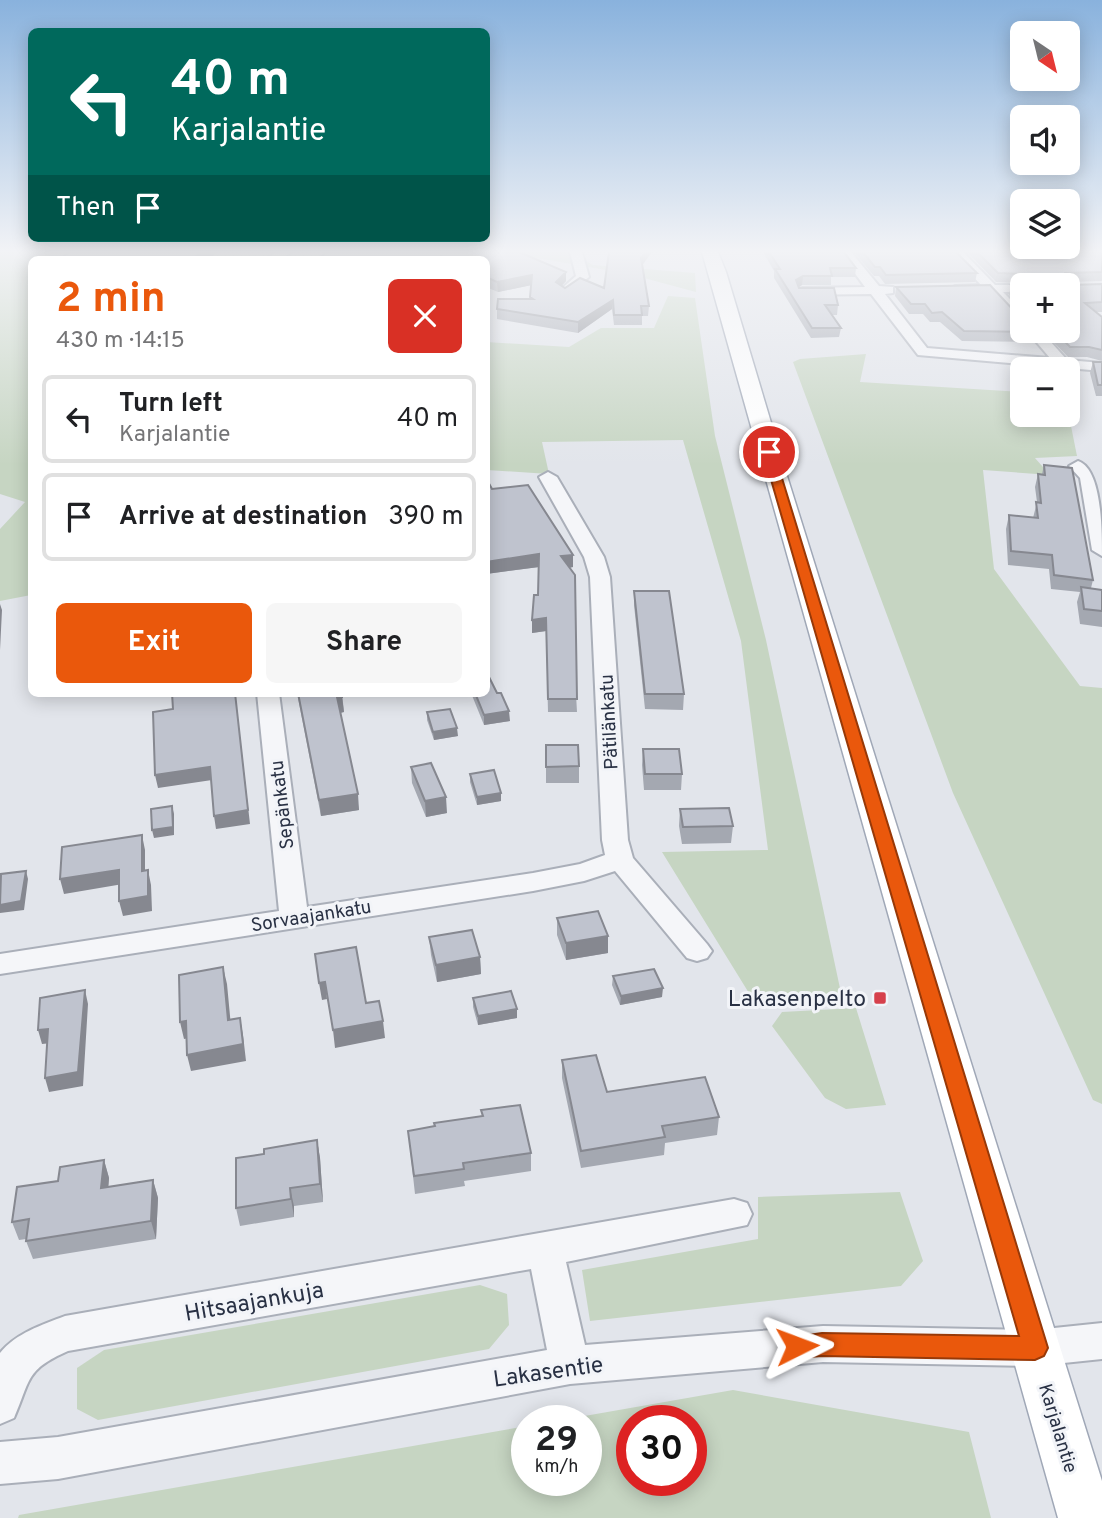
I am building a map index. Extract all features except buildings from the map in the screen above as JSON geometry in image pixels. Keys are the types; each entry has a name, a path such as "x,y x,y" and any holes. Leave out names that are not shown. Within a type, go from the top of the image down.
{"main road":[{"name":"Karjalantie","path":"732,323 1086,1518"}],"street":[{"path":"901,323 923,352"},
{"path":"1045,343 1057,357"},
{"path":"899,351 1010,359"},
{"path":"1080,365 1102,367"},
{"path":"1078,466 1089,477 1102,550"},
{"name":"Pätilänkatu","path":"548,477 594,557 600,577 615,840 620,860"},
{"name":"Sepänkatu","path":"268,697 294,917"},
{"path":"620,860 697,951"},
{"name":"Sorvaajankatu","path":"0,964 533,882 584,872 620,860"},
{"name":"Hitsaajankuja","path":"0,1404 6,1379 26,1350 65,1334 734,1214"},
{"path":"545,1250 570,1365"},
{"name":"Lakasentie","path":"0,1463 58,1458 570,1365 822,1344 1035,1348 1102,1341"}],"green space":[{"path":"0,323 28,323 28,596 0,601 0,529 25,502 0,494"},
{"path":"656,323 699,323 715,436 766,640 841,993 752,998 662,852 768,850 741,641 683,440 542,442 549,474 490,470 490,342 569,347 601,328 654,328"},
{"path":"866,354 860,382 1010,391 1010,427 1071,427 1077,456 1035,458 1050,475 983,470 994,569 1080,686 1102,688 1102,1104 1093,1100 953,793 793,362 800,359"},
{"path":"856,1008 886,1105 846,1109 825,1098 772,1026 782,1012"},
{"path":"900,1192 923,1261 901,1286 590,1321 582,1270 758,1239 758,1197"},
{"path":"480,1285 507,1294 509,1325 489,1349 98,1420 77,1409 77,1368 104,1350"},
{"path":"733,1390 969,1432 991,1518 18,1518 19,1515 511,1429 511,1496 602,1496 602,1413 616,1410 616,1496 707,1496 707,1405 647,1405"}],"place":[{"name":"Lakasenpelto","path":"880,998"}],"route":[{"path":"769,452 1035,1348 822,1344 797,1346"}]}
